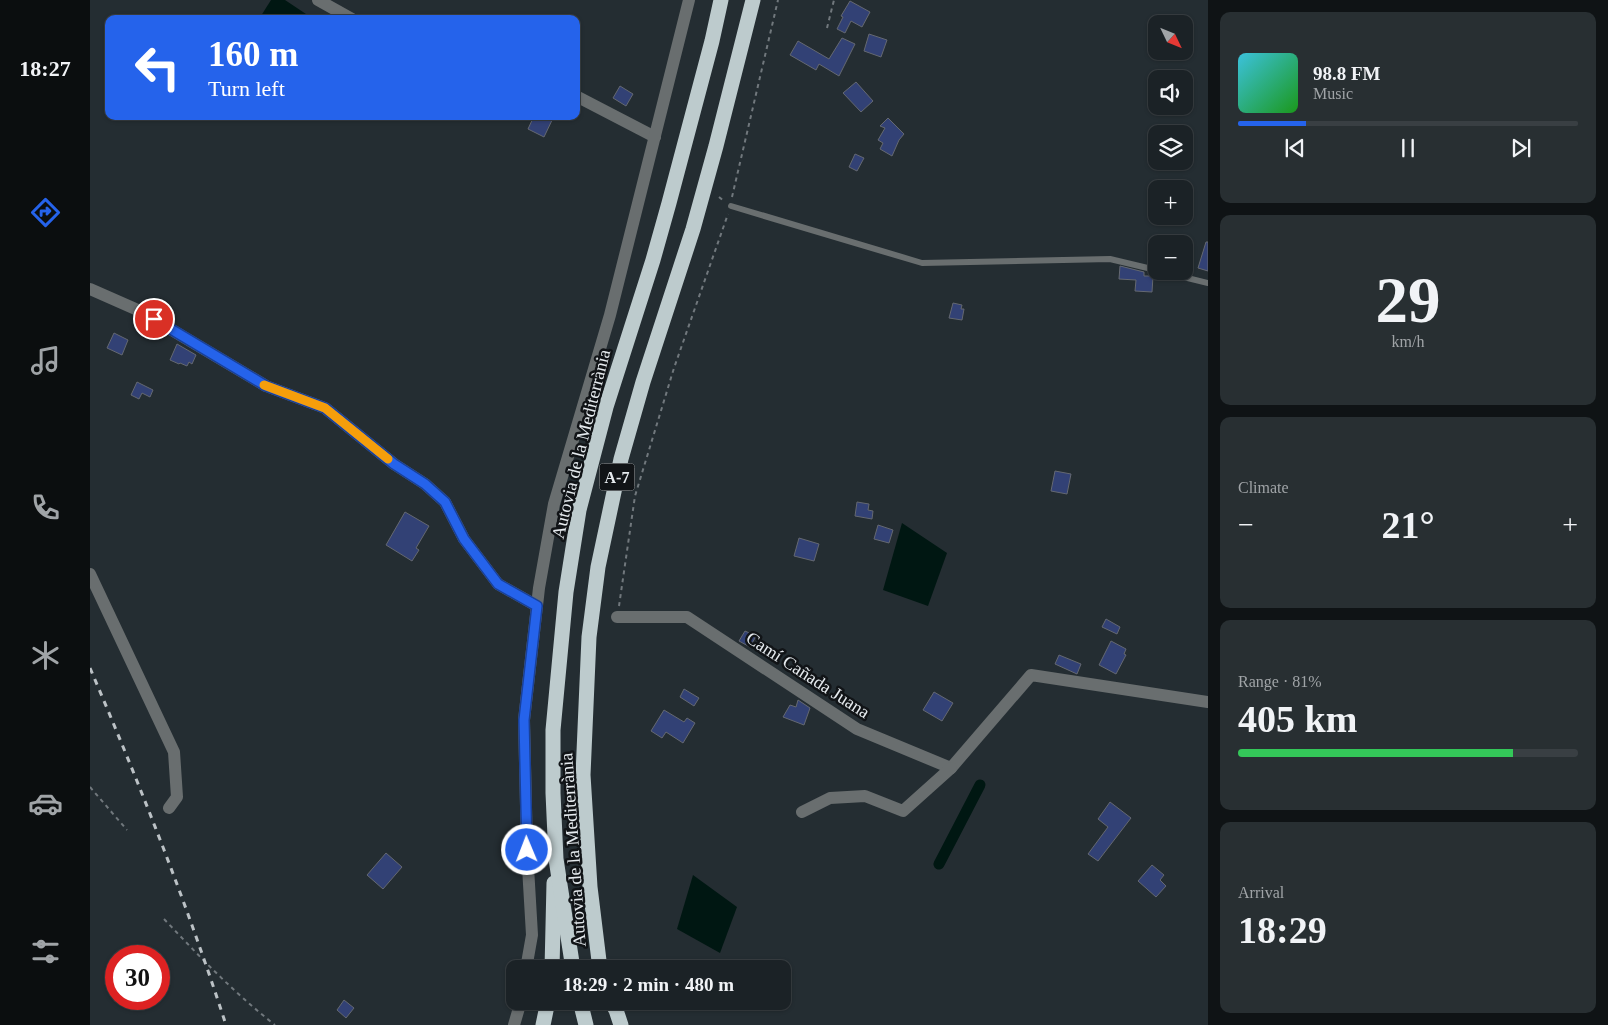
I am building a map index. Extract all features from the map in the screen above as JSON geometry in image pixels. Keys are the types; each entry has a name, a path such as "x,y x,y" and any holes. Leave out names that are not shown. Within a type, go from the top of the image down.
{"highway":[{"name":"Autovia de la Mediterrània","path":"572,960 556,859 553,793 553,730 566,592 579,510 606,407 653,260 669,203 721,0"},
{"name":"Autovia de la Mediterrània","path":"599,960 590,886 583,775 589,637 598,567 621,460 643,382 693,229 753,0"},
{"path":"552,960 553,896 556,859"},
{"path":"543,1025 546,1010"},
{"path":"582,1010 586,1025"},
{"path":"607,1010 610,1025"},
{"path":"616,1010 621,1025"}],"street":[{"path":"318,0 345,15"},
{"path":"528,960 532,935 527,850 524,720 537,606 554,504 610,315 689,0"},
{"path":"580,98 655,138"},
{"path":"90,289 140,311 266,386 325,408 394,464 425,484 445,502 464,539 498,584 537,606"},
{"path":"90,574 174,752 177,797 169,808"},
{"name":"Camí Cañada Juana","path":"617,617 687,617 857,729 951,768"},
{"path":"802,812 830,798 865,796 903,811 951,768 1031,675 1208,702"},
{"path":"514,1025 518,1010"}],"lane":[{"path":"730,206 922,263 1110,259 1148,268"},
{"path":"1193,279 1208,283"}],"path":[{"path":"617,617 635,496 674,368 730,206 778,0"},
{"path":"827,28 834,0"},
{"path":"90,787 127,830"},
{"path":"164,919 213,972 246,1003 275,1025"}],"shaded area":[{"path":"271,0 285,0 308,15 262,15"},
{"path":"902,523 947,553 928,606 883,590"},
{"path":"693,875 737,907 720,953 677,929"}],"building":[{"path":"850,1 870,12 862,27 851,21 845,33 837,29 843,17 841,16"},
{"path":"869,34 887,40 881,57 864,51"},
{"path":"842,38 855,44 839,76 819,64 816,70 790,55 798,41 829,59"},
{"path":"856,82 873,101 861,112 843,93"},
{"path":"620,86 633,94 626,106 613,98"},
{"path":"888,118 904,134 899,140 892,156 880,149 883,143 878,140 885,128 880,126"},
{"path":"532,120 552,120 544,137 528,129"},
{"path":"855,154 864,158 857,171 849,167"},
{"path":"1206,242 1208,242 1208,271 1198,268"},
{"path":"1120,266 1144,272 1144,276 1148,276 1148,280 1153,280 1152,292 1135,291 1136,280 1119,279"},
{"path":"953,303 962,305 961,309 964,309 962,320 949,318"},
{"path":"114,333 128,340 122,355 107,348"},
{"path":"177,344 196,355 192,364 189,362 187,366 170,360"},
{"path":"137,382 153,390 150,397 142,393 139,399 131,395"},
{"path":"1055,471 1071,474 1067,494 1051,491"},
{"path":"857,502 869,504 868,510 873,511 872,519 855,516"},
{"path":"405,512 429,526 416,548 419,550 412,561 386,545"},
{"path":"878,525 893,530 889,543 874,539"},
{"path":"799,538 819,544 814,561 794,556"},
{"path":"1106,619 1120,627 1117,634 1102,627"},
{"path":"745,631 756,636 750,647 739,641"},
{"path":"1111,641 1126,649 1124,654 1126,655 1116,674 1099,665"},
{"path":"1059,655 1081,664 1077,674 1055,664"},
{"path":"684,689 699,698 694,706 680,697"},
{"path":"934,692 953,703 942,721 923,710"},
{"path":"798,700 810,708 804,725 783,717 790,705 796,707"},
{"path":"664,710 684,722 687,718 695,723 683,743 666,732 662,738 651,731"},
{"path":"1110,802 1131,818 1098,861 1088,854 1108,827 1098,819"},
{"path":"386,853 402,867 383,889 367,875"},
{"path":"1152,865 1164,875 1160,880 1166,886 1156,897 1138,881"},
{"path":"344,1000 354,1008 346,1018 337,1010"}],"waterway":[{"path":"939,864 980,785"}],"railway":[{"path":"90,668 162,845 226,1025"}],"slow traffic":[{"path":"264,385 325,408 388,459"}],"route":[{"path":"154,319 266,386 325,408 394,464 425,484 445,502 464,539 498,584 537,606 524,720 527,850"}]}
